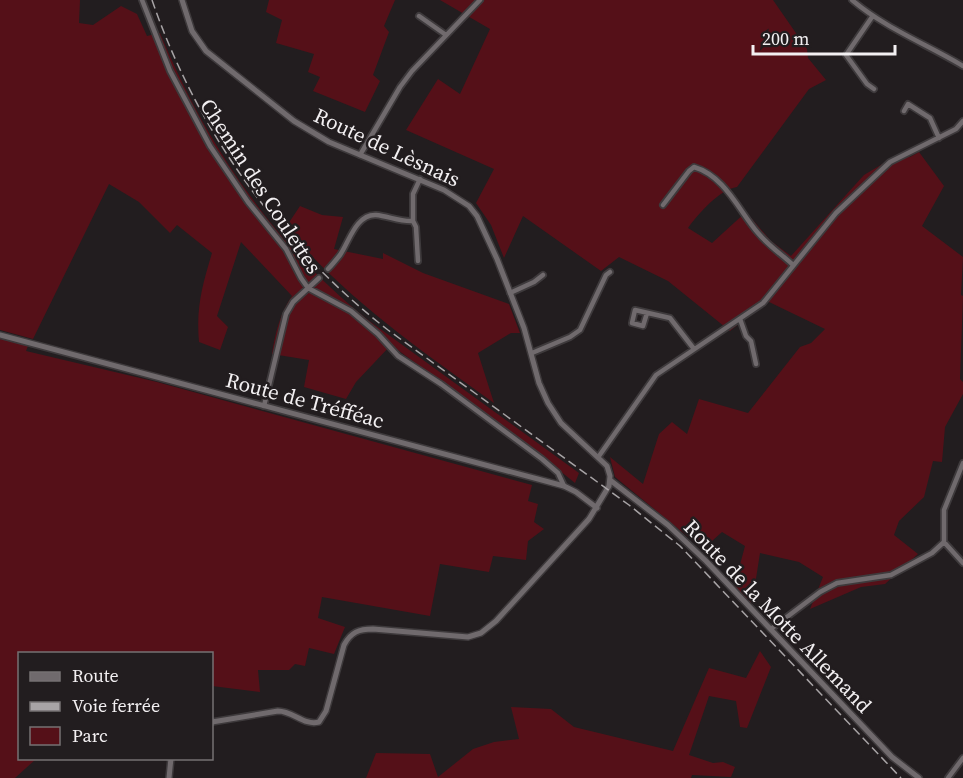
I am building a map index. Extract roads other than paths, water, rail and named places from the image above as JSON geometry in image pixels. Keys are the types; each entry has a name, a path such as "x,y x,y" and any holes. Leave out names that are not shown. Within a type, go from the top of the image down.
{"street":[{"name":"Chemin des Coulettes","path":"142,0 170,71 210,146 248,201 286,249 308,288 351,311 378,334 398,356 441,384 542,459 558,473 564,486"},
{"name":"Route de Lèsnais","path":"182,0 192,31 200,43 214,58 277,109 314,135 420,179 460,199 477,216 510,293 548,403 561,423 599,456 609,469 610,480"},
{"path":"360,154 400,87 426,55 480,0"},
{"path":"852,0 872,17 963,66"},
{"path":"419,16 446,35"},
{"path":"872,17 846,55 867,84 874,89"},
{"path":"904,111 908,104 930,118 939,138"},
{"path":"599,456 656,375 763,303 792,264 837,213 890,162 956,129 963,121"},
{"path":"663,205 689,171 694,167 702,169 720,182 759,234 792,264"},
{"path":"412,221 414,217 413,194 420,179"},
{"path":"328,269 340,255 360,223 367,216 374,215 412,221 416,227 418,261"},
{"path":"532,353 570,337 580,330 606,275 610,272"},
{"path":"510,293 534,282 543,275"},
{"path":"264,406 286,314 293,302 319,278"},
{"path":"646,313 670,318 694,350"},
{"path":"740,320 746,336 751,341 756,364"},
{"name":"Route de Tréfféac","path":"0,335 564,486 597,508"},
{"path":"963,463 944,510 944,542 963,563"},
{"path":"213,722 278,711 289,712 307,722 319,722 326,711 344,645 348,638 358,630 373,629 468,637 481,633 503,613 582,527 597,508 610,480"},
{"name":"Route de la Motte Allemand","path":"610,480 668,525 706,561 892,758 919,778"},
{"path":"771,629 820,592 837,583 891,575 932,553 944,542"},
{"path":"948,778 963,758"},
{"path":"169,778 171,760"}],"railway":[{"path":"152,0 193,95 218,140 277,223 311,261 348,297 388,330 629,505 680,546 901,778"}]}
